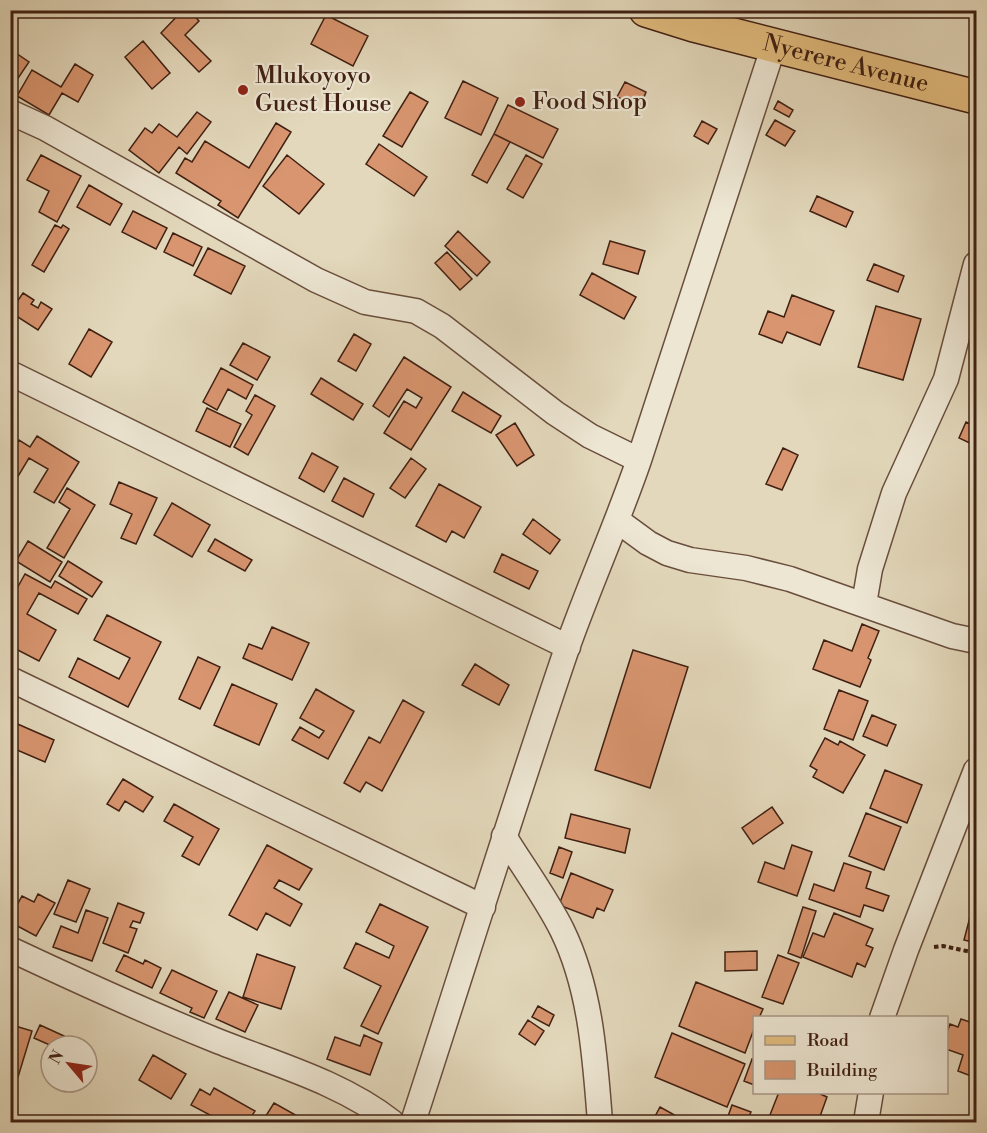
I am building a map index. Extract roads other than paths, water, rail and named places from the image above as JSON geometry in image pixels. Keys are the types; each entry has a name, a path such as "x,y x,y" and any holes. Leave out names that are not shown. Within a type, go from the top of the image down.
{"main road":[{"name":"Nyerere Avenue","path":"646,10 976,97"}],"street":[{"path":"413,1122 504,836 568,647 618,521 639,460 774,45"},
{"path":"10,112 45,128 316,280 365,302 416,311 442,326 555,413 590,436 639,460"},
{"path":"864,604 870,569 894,493 946,379 976,264"},
{"path":"10,373 568,647"},
{"path":"618,521 648,543 667,553 690,560 768,573 952,636 976,641"},
{"path":"10,679 483,907"},
{"path":"882,1016 976,770"},
{"path":"504,836 562,931 583,987 596,1066 600,1122"},
{"path":"10,950 150,1014 325,1083 373,1108 392,1122"},
{"path":"866,1122 871,1094"}],"place":[{"name":"Mlukoyoyo Guest House","path":"243,90"},
{"name":"Food Shop","path":"520,102"}]}
